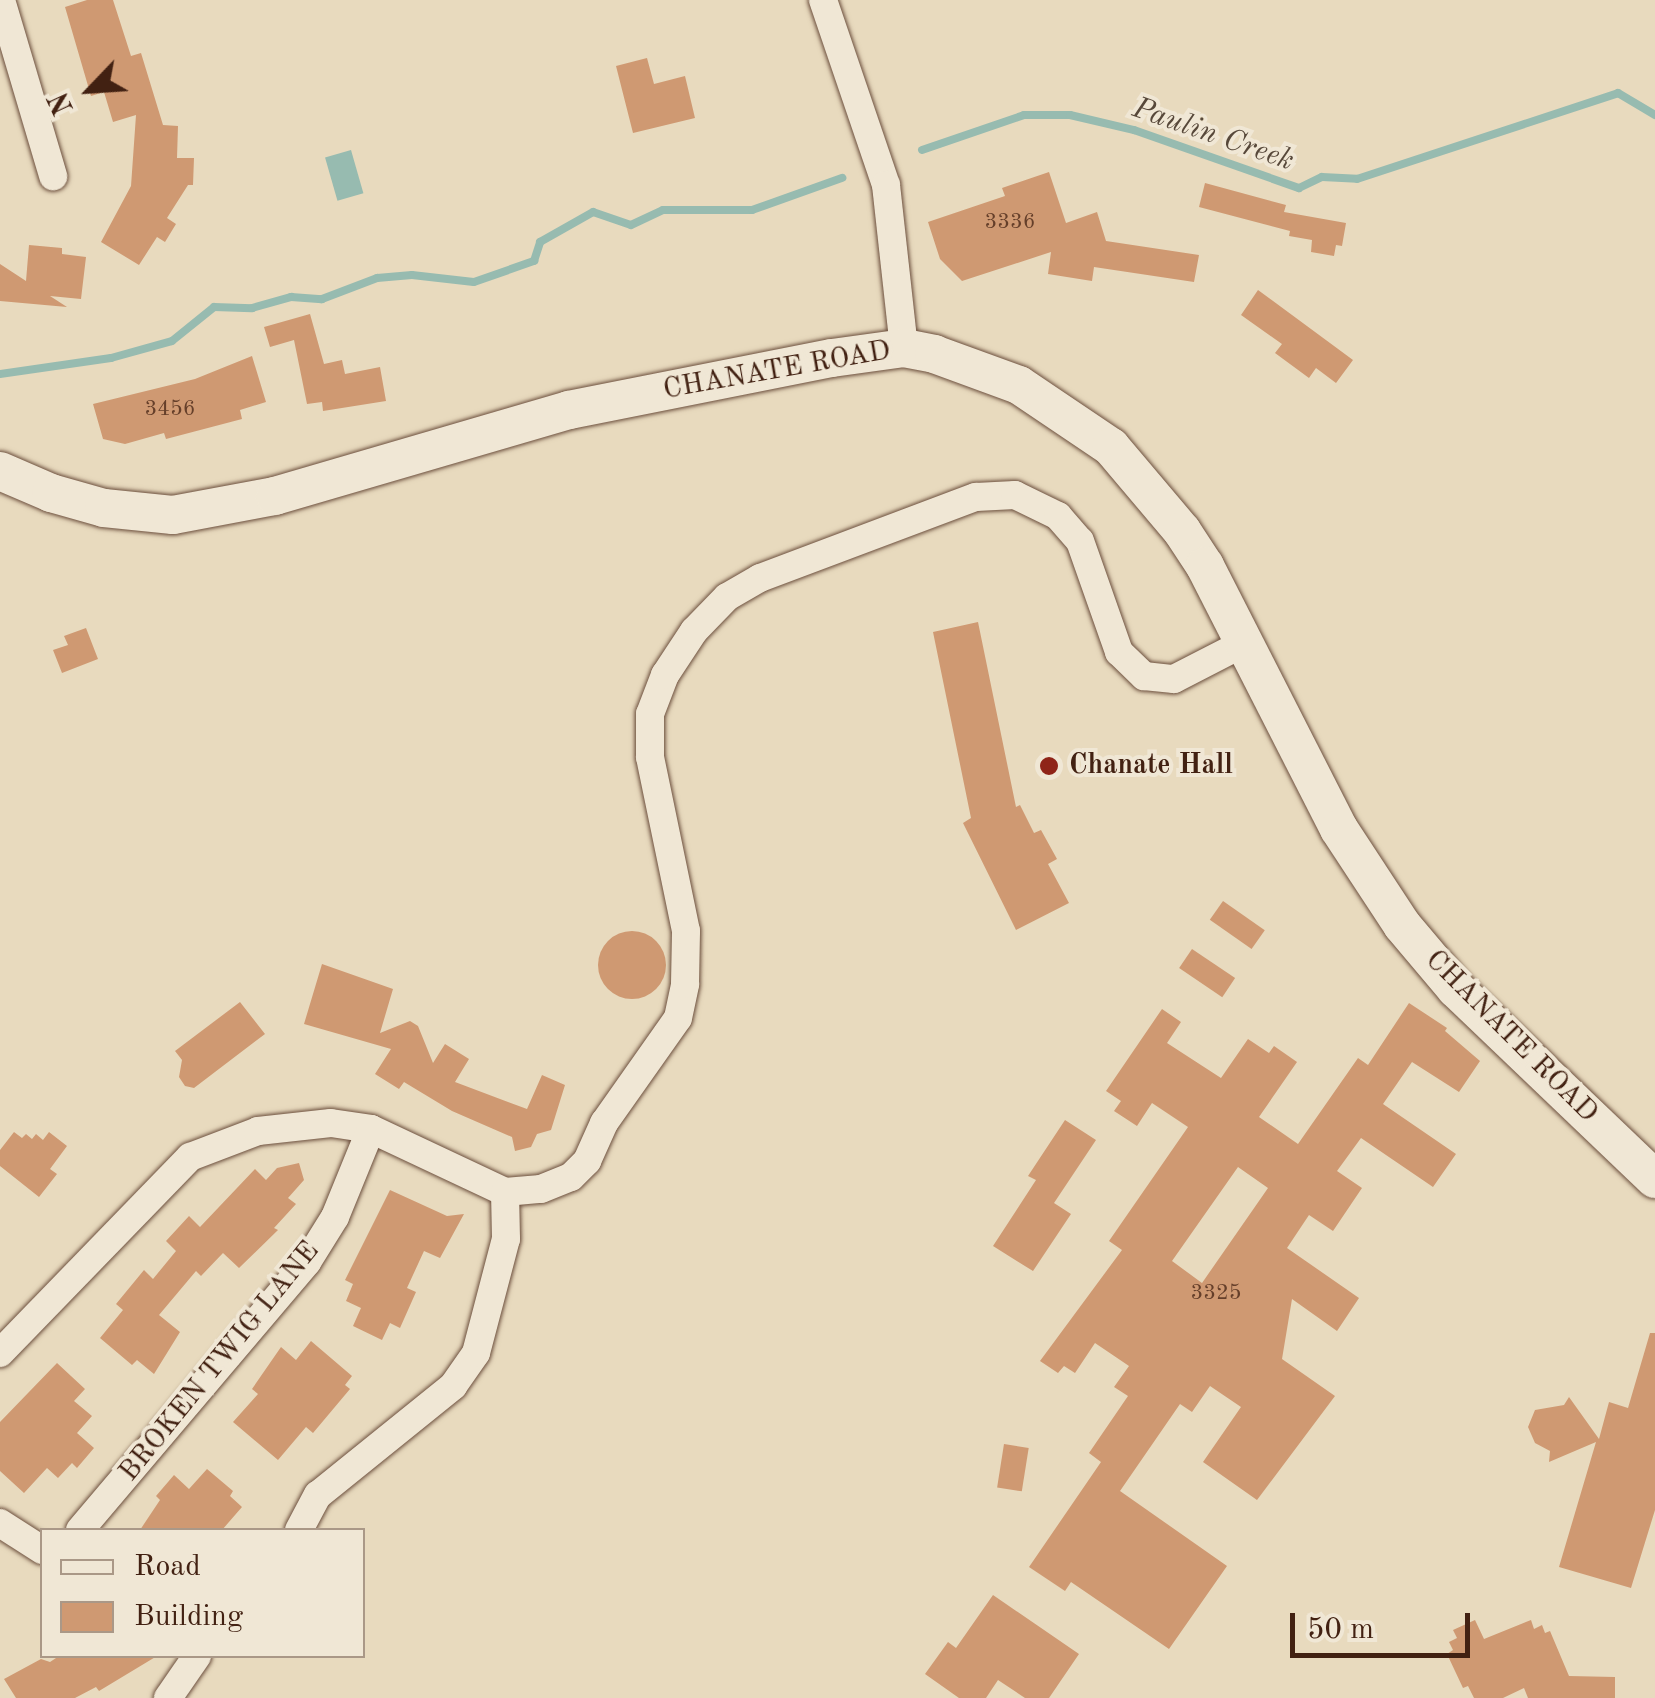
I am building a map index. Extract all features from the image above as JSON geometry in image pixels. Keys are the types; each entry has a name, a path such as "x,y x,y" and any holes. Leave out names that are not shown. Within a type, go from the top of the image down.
{"street":[{"path":"2,0 53,176"},
{"path":"823,0 886,186 904,348"},
{"name":"CHANATE ROAD","path":"0,470 51,493 104,508 173,514 276,496 569,410 904,348 934,354 1019,385 1111,447 1182,531 1338,829 1396,917 1456,989 1655,1179"},
{"path":"0,1352 190,1157 258,1131 331,1123 370,1130 505,1192 541,1189 571,1177 587,1161 604,1123 678,1018 688,962 686,931 650,757 650,714 665,675 694,630 727,597 760,578 959,502 1015,495 1058,516 1080,542 1092,566 1119,652 1144,676 1174,679 1244,643"},
{"name":"BROKEN TWIG LANE","path":"82,1528 307,1262 335,1217 370,1130"},
{"path":"300,1528 318,1495 453,1386 476,1353 506,1239 505,1192"},
{"path":"0,1523 40,1549"},
{"path":"168,1698 197,1658"}],"water":[{"path":"351,150 363,193 337,201 325,157"}],"building":[{"path":"87,0 113,0 131,56 141,53 163,125 178,126 177,158 194,158 193,185 188,185 167,218 176,224 165,242 157,237 139,265 101,242 131,186 136,115 113,122 104,92 91,96 65,7"},
{"path":"647,58 654,84 685,76 695,118 633,133 616,66"},
{"path":"1049,172 1066,223 1097,212 1106,241 1199,255 1194,282 1094,267 1092,281 1048,274 1051,252 962,281 940,259 928,222 1005,196 1002,188"},
{"path":"1205,183 1286,205 1284,212 1346,223 1342,246 1336,245 1334,256 1311,252 1312,240 1289,236 1290,231 1199,207"},
{"path":"29,245 62,248 62,254 86,257 81,299 50,296 67,307 0,301 0,264 26,281"},
{"path":"1258,290 1353,360 1336,383 1316,368 1309,378 1275,353 1282,344 1241,315"},
{"path":"310,314 324,364 342,360 345,374 380,367 386,401 323,411 322,402 307,404 294,340 270,347 264,327"},
{"path":"252,356 266,402 240,410 242,419 166,439 164,433 125,444 103,439 93,404 195,379"},
{"path":"978,622 1016,807 1020,805 1034,833 1041,830 1057,859 1048,864 1069,903 1016,930 963,823 971,818 933,632"},
{"path":"86,628 98,659 62,673 53,650 68,645 64,636"},
{"path":"1223,901 1265,930 1252,949 1210,920"},
{"path":"632,931 656,941 666,965 656,989 632,999 608,989 598,965 608,941"},
{"path":"1192,949 1235,978 1222,997 1179,968"},
{"path":"322,964 393,989 380,1033 410,1021 418,1026 433,1063 445,1044 469,1059 455,1082 527,1109 542,1075 565,1085 551,1130 537,1134 531,1147 515,1151 512,1137 452,1111 404,1082 399,1089 375,1074 391,1049 304,1024"},
{"path":"240,1002 265,1034 194,1088 185,1086 179,1077 182,1060 175,1051"},
{"path":"1409,1003 1447,1028 1445,1031 1480,1061 1459,1092 1412,1062 1383,1104 1456,1154 1433,1187 1361,1138 1337,1171 1362,1188 1333,1231 1309,1215 1287,1248 1359,1298 1337,1331 1292,1299 1282,1359 1335,1396 1257,1500 1203,1462 1241,1407 1210,1386 1192,1412 1180,1404 1120,1491 1227,1566 1169,1649 1071,1582 1065,1591 1029,1567 1101,1462 1089,1453 1128,1396 1114,1387 1129,1366 1095,1343 1075,1373 1064,1366 1058,1373 1040,1361 1122,1250 1109,1241 1188,1127 1152,1103 1137,1126 1114,1111 1121,1101 1106,1091 1162,1009 1181,1022 1167,1043 1221,1078 1248,1039 1269,1053 1274,1046 1297,1062 1259,1117 1298,1144 1358,1058 1368,1065","holes":["1238,1167 1268,1188 1202,1283 1172,1261"]},
{"path":"1065,1120 1096,1140 1054,1203 1071,1214 1033,1271 993,1246 1036,1180 1028,1176"},
{"path":"14,1132 32,1139 36,1134 43,1140 49,1132 67,1146 50,1169 57,1174 39,1197 0,1166 0,1150"},
{"path":"299,1163 304,1180 288,1198 296,1204 274,1228 278,1230 239,1268 223,1253 201,1276 196,1271 159,1315 180,1332 154,1374 137,1360 132,1365 100,1338 123,1310 116,1304 144,1270 153,1279 176,1251 166,1241 189,1216 200,1227 255,1169 266,1180 277,1168"},
{"path":"390,1190 447,1216 464,1214 440,1258 424,1251 407,1288 416,1292 400,1328 390,1323 382,1340 353,1326 361,1308 346,1301 353,1284 345,1280"},
{"path":"1650,1333 1655,1333 1655,1510 1631,1588 1559,1567 1596,1442 1549,1462 1550,1451 1535,1443 1528,1427 1535,1410 1564,1405 1569,1397 1599,1439 1609,1402 1628,1408"},
{"path":"311,1341 352,1376 345,1385 350,1389 313,1433 306,1427 278,1460 233,1422 258,1394 252,1389 281,1347 296,1360"},
{"path":"57,1363 85,1389 74,1401 92,1416 77,1433 94,1448 77,1468 72,1463 58,1478 47,1468 24,1493 0,1471 0,1422"},
{"path":"1004,1444 1029,1448 1022,1491 997,1487"},
{"path":"207,1469 233,1491 230,1496 242,1507 224,1528 141,1528 160,1500 156,1496 174,1475 189,1489"},
{"path":"993,1595 1079,1654 1049,1698 1025,1698 998,1680 986,1698 959,1698 925,1674 948,1642 956,1648"},
{"path":"1475,1620 1484,1639 1531,1620 1534,1629 1542,1625 1545,1633 1550,1631 1569,1676 1615,1677 1615,1698 1528,1698 1524,1688 1503,1698 1474,1698 1468,1686 1463,1688 1447,1654 1453,1650 1449,1642 1457,1638 1453,1630"},
{"path":"56,1658 154,1658 99,1691 96,1687 75,1698 16,1698 4,1679 41,1659 50,1662"}],"waterway":[{"name":"Paulin Creek","path":"922,150 1024,115 1070,115 1134,130 1299,188 1322,177 1357,179 1618,93 1655,115"},
{"name":"Paulin Creek","path":"0,374 111,358 172,341 214,307 252,308 291,297 322,299 377,278 412,275 474,282 534,261 540,242 593,212 631,225 663,210 752,210 842,178"}],"place":[{"name":"Chanate Hall","path":"1049,766"}]}
